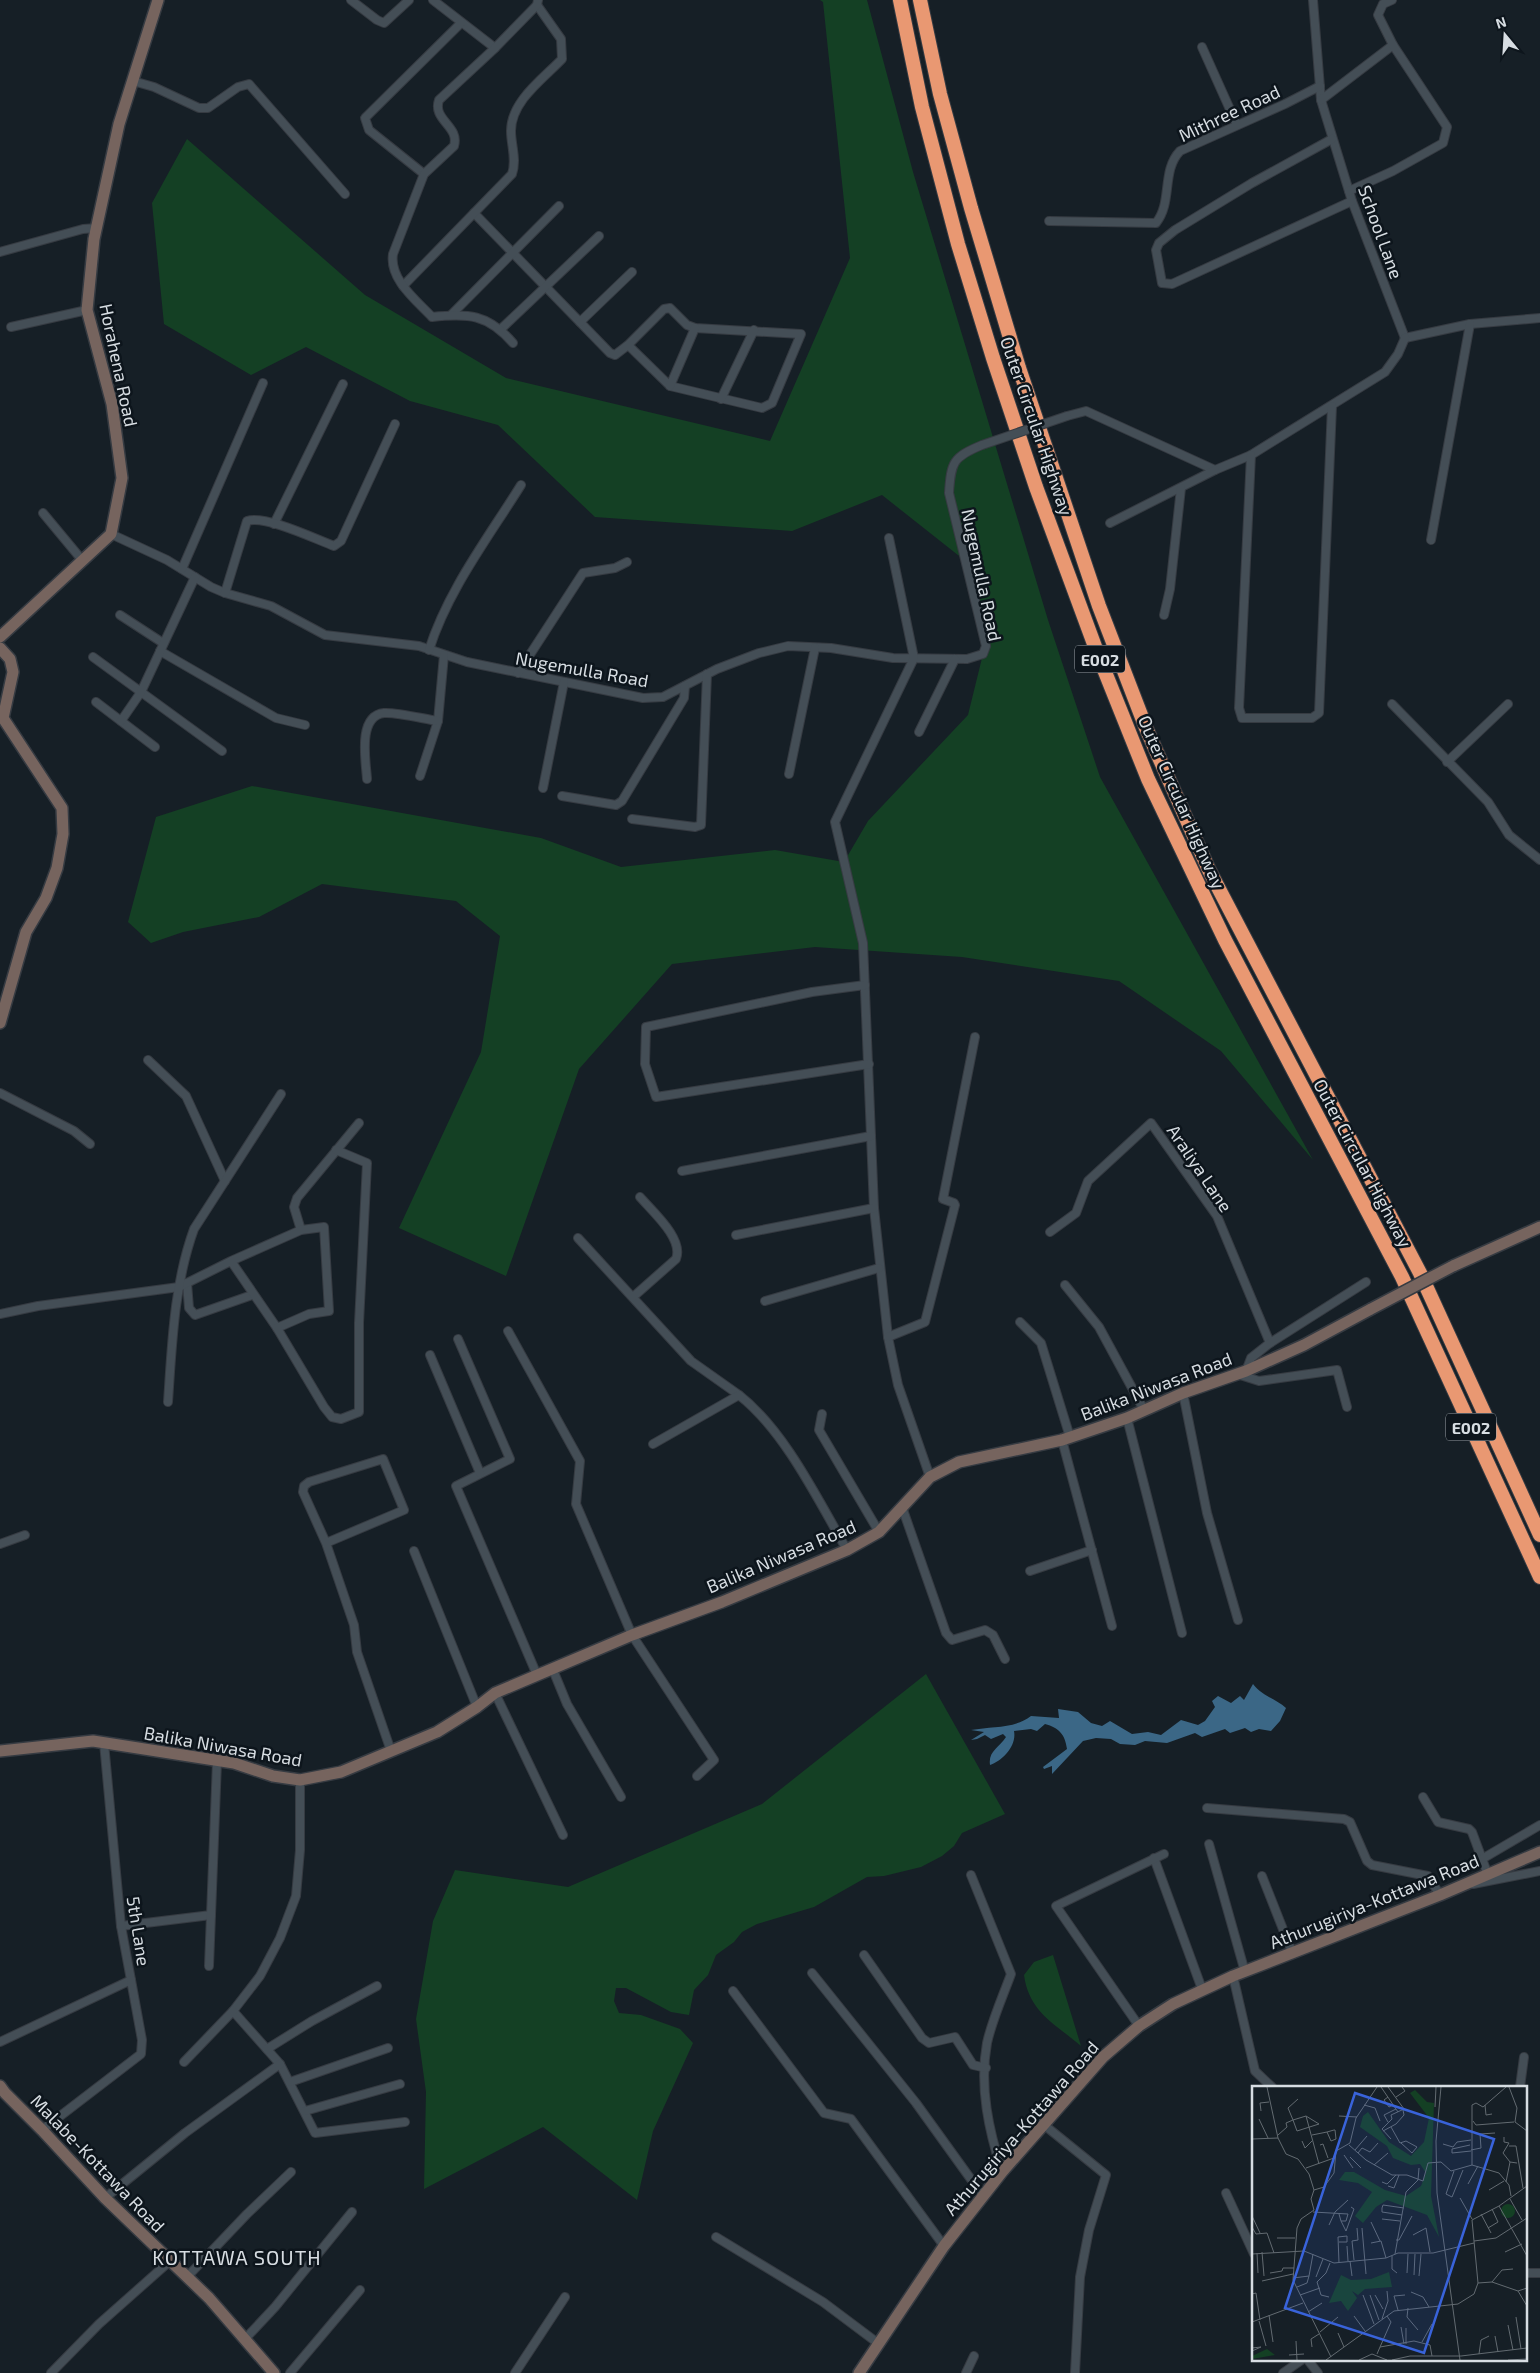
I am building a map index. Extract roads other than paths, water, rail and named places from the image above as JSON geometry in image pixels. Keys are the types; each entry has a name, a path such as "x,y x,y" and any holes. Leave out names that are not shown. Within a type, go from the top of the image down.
{"highway":[{"name":"Outer Circular Highway","path":"900,0 922,107 958,244 993,358 1040,496 1097,652 1148,779 1225,940 1402,1277 1540,1577"},
{"name":"Outer Circular Highway","path":"920,0 940,94 1019,368 1099,606 1146,728 1209,870 1342,1120 1424,1282 1540,1535"}],"street":[{"name":"Horahena Road","path":"111,534 122,478 112,404 87,310 97,228 119,124 158,0"},
{"path":"351,0 377,20 384,23 409,0"},
{"path":"433,0 495,48"},
{"name":"School Lane","path":"1313,0 1321,100 1352,201 1405,338"},
{"path":"1349,190 1393,171 1443,143 1446,136 1447,127 1393,45 1378,15 1383,4 1392,0"},
{"path":"403,286 512,174 514,167 513,116 520,104 562,59 561,39 538,3 495,48 439,100 436,107 438,114 454,133 456,140 454,146 424,174 392,254 391,264 403,286 432,317 466,314 483,319 501,329 513,343"},
{"path":"424,174 369,130 365,118 461,22"},
{"path":"1321,100 1393,45"},
{"path":"1202,47 1237,125"},
{"path":"133,81 154,87 199,108 208,108 238,86 248,84 345,194"},
{"name":"Mithree Road","path":"1049,221 1156,222 1162,214 1171,164 1174,157 1180,151 1320,86"},
{"path":"1332,139 1252,183 1175,230 1159,243 1156,250 1162,283 1172,284 1352,201"},
{"path":"452,315 559,206"},
{"path":"474,213 610,353 615,355 628,345 664,309 670,308 687,325 695,328 801,334 772,403 762,408 722,400 670,386 628,345"},
{"path":"0,252 97,228"},
{"path":"501,329 599,236"},
{"path":"580,322 632,272"},
{"path":"11,327 87,310"},
{"path":"1110,523 1215,470 1251,455 1332,406 1385,372 1398,354 1405,338 1470,324 1540,318"},
{"path":"1431,540 1470,324"},
{"path":"670,386 695,328"},
{"path":"722,400 754,330"},
{"path":"182,568 263,383"},
{"path":"274,524 343,384"},
{"path":"1251,455 1239,708 1242,718 1312,718 1319,713 1332,406"},
{"name":"Nugemulla Road","path":"111,534 182,568 194,577 224,593 271,606 325,635 419,646 466,662 518,673 643,698 663,697 707,674 759,653 788,646 893,658 967,659 982,654 986,646 949,493 951,469 962,454 982,445 1086,411 1215,470"},
{"path":"224,593 247,521 253,519 274,524 334,546 341,541 395,424"},
{"path":"429,650 437,626 454,591 521,485"},
{"path":"1164,615 1170,589 1181,488"},
{"path":"43,513 82,560"},
{"path":"0,636 111,534"},
{"path":"889,538 914,658 835,822 864,943 874,1208 879,1268 888,1337 898,1385 930,1477"},
{"path":"518,673 583,573 615,568 628,562"},
{"path":"121,721 141,692 194,577"},
{"path":"120,615 163,642"},
{"path":"0,648 10,659 13,672 2,719 62,808 63,834 57,868 46,898 26,932 0,1023"},
{"path":"789,774 815,648"},
{"path":"160,651 276,718 305,726"},
{"path":"420,776 438,721 444,655"},
{"path":"93,658 222,751"},
{"path":"919,732 955,659"},
{"path":"632,819 695,827 701,825 707,674"},
{"path":"543,788 564,682"},
{"path":"562,796 616,805 622,801 684,698 685,686"},
{"path":"96,702 155,748"},
{"path":"1392,704 1488,802 1509,835 1540,860"},
{"path":"1447,762 1508,704"},
{"path":"367,779 364,738 368,726 374,717 384,713 438,721"},
{"path":"865,985 812,992 646,1027 645,1064 656,1097 869,1064"},
{"path":"888,1337 925,1322 955,1206 954,1203 943,1199 975,1037"},
{"path":"148,1060 186,1096 225,1181"},
{"path":"0,1093 74,1131 90,1144"},
{"path":"168,1402 173,1326 187,1249 194,1229 281,1094"},
{"path":"301,1230 294,1207 297,1198 359,1123"},
{"name":"Araliya Lane","path":"1050,1232 1076,1214 1088,1182 1151,1123 1217,1216 1270,1344"},
{"path":"682,1171 870,1136"},
{"path":"231,1261 252,1295 277,1328 324,1407 332,1416 341,1419 359,1412 360,1323 367,1163 336,1150"},
{"path":"633,1297 676,1259 678,1253 678,1246 674,1237 640,1197"},
{"path":"736,1235 874,1208"},
{"name":"Balika Niwasa Road","path":"0,1751 93,1741 217,1762 234,1763 273,1776 300,1780 342,1772 437,1732 477,1707 495,1693 632,1635 722,1602 847,1550 879,1532 930,1477 958,1462 1066,1439 1127,1418 1183,1393 1241,1372 1304,1345 1453,1266 1540,1226"},
{"path":"0,1314 38,1306 179,1287 231,1261 301,1230 324,1227 329,1311 309,1314 277,1328"},
{"path":"578,1238 691,1361 752,1405 796,1462 847,1550"},
{"path":"765,1301 879,1268"},
{"path":"1347,1407 1337,1370 1258,1381 1241,1372 1251,1358 1270,1344 1366,1282"},
{"path":"187,1283 189,1308 195,1314 252,1295"},
{"path":"1065,1285 1099,1327 1144,1410"},
{"path":"1020,1322 1041,1343 1112,1626"},
{"path":"508,1330 580,1461 576,1504 632,1635 714,1760 697,1776"},
{"path":"458,1339 510,1458 456,1486 536,1675"},
{"path":"430,1355 480,1473"},
{"path":"1183,1393 1207,1513 1238,1620"},
{"path":"653,1444 739,1395"},
{"path":"822,1414 819,1430 879,1532"},
{"path":"1127,1418 1182,1633"},
{"path":"326,1543 404,1510 383,1459 309,1482 304,1486 303,1492 326,1543 354,1625 357,1652 391,1751"},
{"path":"902,1507 946,1633 952,1640 985,1630 993,1635 1005,1659"},
{"path":"0,1544 25,1535"},
{"path":"1030,1571 1092,1550"},
{"path":"414,1551 477,1707"},
{"path":"553,1670 567,1704 621,1797"},
{"path":"495,1693 563,1835"},
{"name":"5th Lane","path":"0,2042 131,1980 121,1926 104,1743"},
{"path":"209,1966 217,1762"},
{"path":"184,2062 233,2011 260,1976 280,1938 296,1896 300,1850 300,1780"},
{"path":"1423,1797 1438,1822 1469,1829 1474,1836 1488,1875"},
{"path":"1207,1808 1333,1816 1344,1819 1350,1822 1367,1861 1372,1865 1425,1875 1440,1895"},
{"path":"1482,1859 1540,1825"},
{"path":"1209,1844 1245,1972"},
{"name":"Athurugiriya-Kottawa Road","path":"859,2373 944,2246 1002,2172 1103,2057 1139,2026 1202,1989 1440,1895 1540,1852"},
{"path":"1139,2026 1056,1906 1164,1854"},
{"path":"1154,1858 1202,1989"},
{"path":"1459,1887 1540,1870"},
{"path":"972,1875 1011,1974 987,2043 984,2092 990,2136 1002,2172"},
{"path":"1262,1876 1292,1952"},
{"path":"121,1926 211,1915"},
{"path":"864,1955 922,2038 929,2043 955,2036 973,2065 986,2068"},
{"path":"812,1973 916,2103 983,2196"},
{"path":"1233,1976 1254,2071 1271,2086"},
{"path":"42,2130 141,2054 142,2040 131,1980"},
{"path":"267,2049 312,2021 377,1986"},
{"path":"733,1991 824,2113 852,2119 944,2246"},
{"path":"233,2011 280,2064 315,2133 406,2122"},
{"path":"290,2082 388,2048"},
{"path":"1520,2086 1524,2057"},
{"path":"105,2198 185,2133 280,2064"},
{"path":"304,2111 400,2084"},
{"name":"Malabe-Kottawa Road","path":"0,2086 105,2198 209,2298 274,2373"},
{"path":"1043,2124 1106,2175 1088,2230 1080,2277 1075,2373"},
{"path":"187,2277 247,2214 291,2172"},
{"path":"1226,2194 1252,2250"},
{"path":"245,2339 275,2306 352,2212"},
{"path":"716,2237 823,2302 879,2344"},
{"path":"51,2373 99,2324 170,2261"},
{"path":"290,2373 360,2290"},
{"path":"515,2373 565,2297"},
{"path":"966,2373 974,2356"},
{"path":"1282,2373 1301,2360"},
{"path":"1308,2360 1318,2373"}],"water":[{"path":"1253,1684 1260,1691 1286,1708 1280,1721 1271,1731 1259,1729 1251,1732 1245,1728 1230,1733 1225,1729 1202,1737 1195,1733 1167,1743 1145,1741 1135,1745 1120,1744 1111,1739 1096,1738 1083,1741 1052,1774 1052,1766 1044,1769 1043,1767 1067,1749 1063,1736 1058,1730 1050,1726 1045,1724 1037,1731 1031,1729 1014,1731 1013,1742 1008,1752 990,1765 992,1753 1006,1737 1003,1734 991,1739 985,1735 971,1740 984,1732 971,1730 1010,1725 1031,1716 1059,1718 1058,1709 1078,1712 1091,1723 1102,1726 1110,1721 1132,1734 1148,1732 1161,1735 1181,1720 1198,1725 1205,1721 1215,1707 1212,1701 1218,1696 1231,1703 1240,1696 1244,1700"}],"district":[{"name":"KOTTAWA SOUTH","path":"237,2257"}]}
